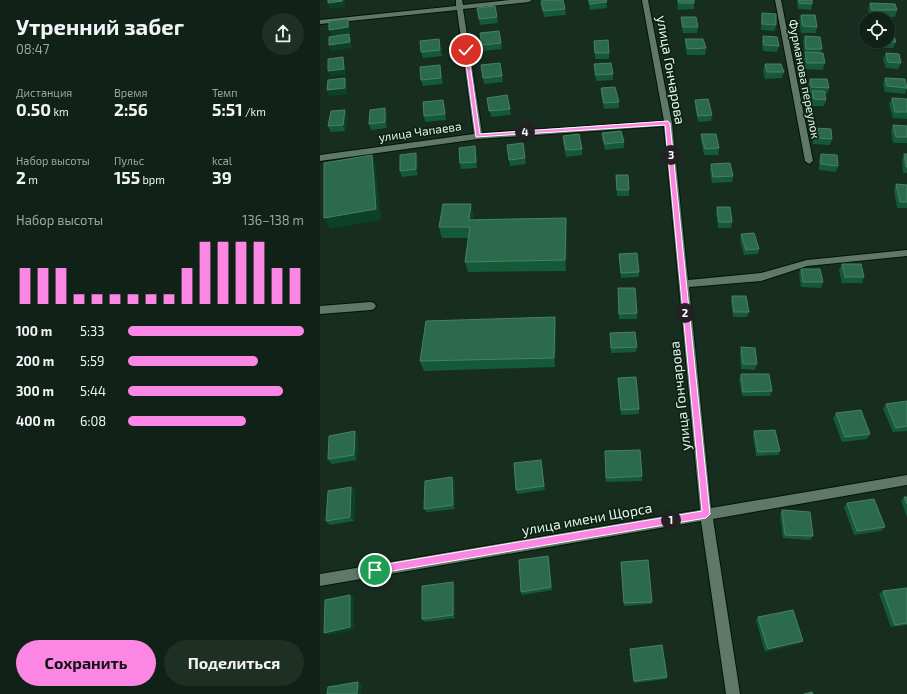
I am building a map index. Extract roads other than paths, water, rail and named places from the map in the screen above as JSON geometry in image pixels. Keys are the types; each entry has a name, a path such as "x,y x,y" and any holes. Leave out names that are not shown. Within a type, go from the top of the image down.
{"street":[{"path":"320,22 460,3 529,0"},
{"name":"улица Гончарова","path":"645,0 668,123 682,284 706,514 733,694"},
{"name":"Фурманова переулок","path":"778,0 809,162"},
{"path":"460,3 478,136"},
{"name":"улица Чапаева","path":"320,158 478,136 668,123"},
{"path":"682,284 761,277 807,263 907,253"},
{"path":"320,310 371,306"},
{"name":"улица имени Щорса","path":"320,580 907,480"}]}
